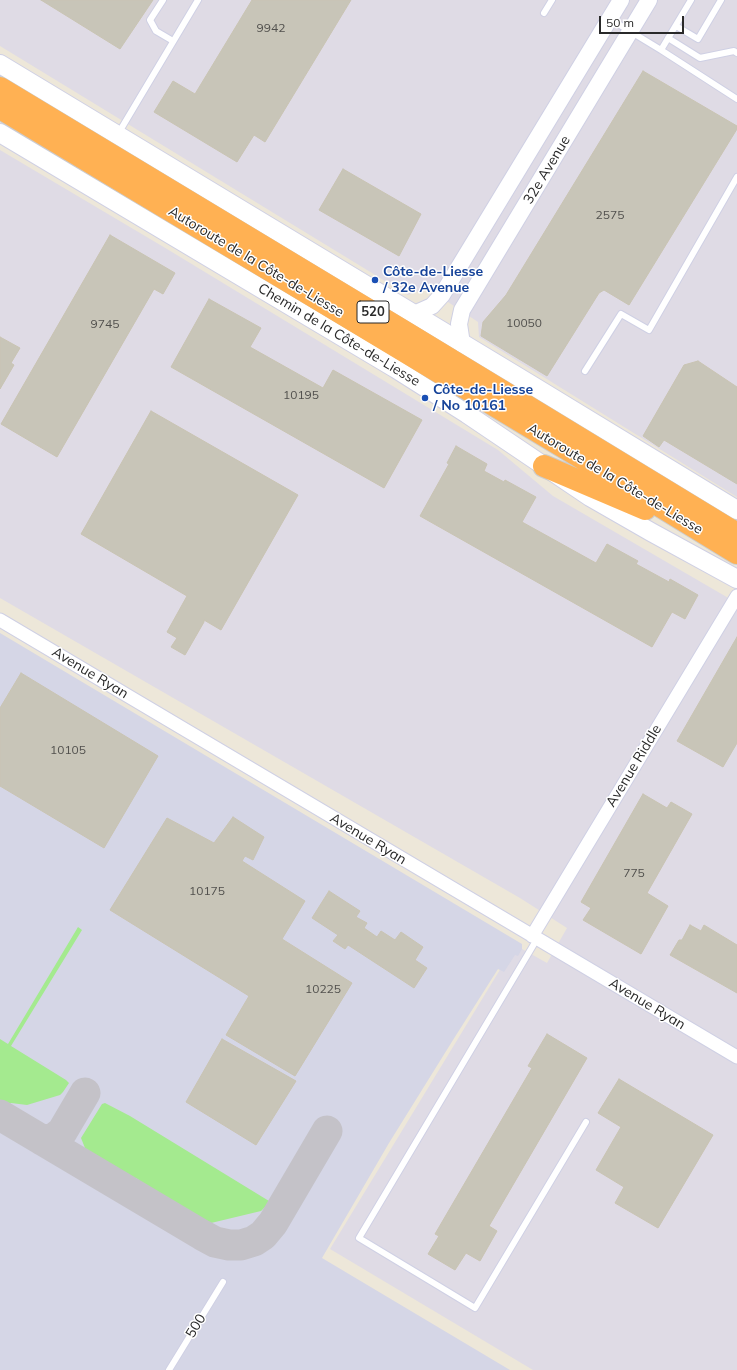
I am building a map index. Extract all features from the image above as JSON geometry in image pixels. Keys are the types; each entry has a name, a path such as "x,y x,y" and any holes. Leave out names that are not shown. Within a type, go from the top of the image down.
{"highway":[{"name":"Autoroute de la Côte-de-Liesse","path":"0,88 737,534"},
{"name":"Autoroute de la Côte-de-Liesse","path":"0,108 737,553"},
{"path":"544,466 710,536"}],"main road":[{"path":"0,64 737,510"},
{"name":"Chemin de la Côte-de-Liesse","path":"0,133 396,369 579,490 619,514 737,579"}],"street":[{"name":"32e Avenue","path":"414,314 432,306 442,295 621,0"},
{"name":"32e Avenue","path":"462,344 459,321 462,310 649,0"},
{"path":"598,38 619,51"},
{"name":"Avenue Riddle","path":"534,938 737,596"},
{"name":"Avenue Ryan","path":"0,620 737,1058"}],"lane":[{"path":"163,0 150,20 156,31 173,41"},
{"path":"117,136 198,0"},
{"path":"544,13 552,0"},
{"path":"661,50 691,0"},
{"path":"676,26 698,39 721,0"},
{"path":"610,19 737,99"},
{"path":"668,38 700,58 734,51 737,54"},
{"path":"585,371 621,314 649,330 737,177"},
{"path":"534,938 360,1238 476,1308 586,1122"},
{"name":"500","path":"169,1370 223,1282"}],"shaded area":[{"path":"0,0 737,0 737,497 479,337 478,322 427,288 408,295 0,46"},
{"path":"0,150 167,249 498,450 553,496 737,603 737,1370 533,1370 330,1249 515,945 547,963 567,928 520,898 0,598"},
{"path":"0,633 522,944 522,949 518,956 515,955 504,972 498,969 389,1143 322,1258 510,1370 0,1370"}],"green space":[{"path":"78,927 82,930 11,1046 69,1083 60,1095 27,1105 11,1103 8,1105 0,1100 0,1039 8,1044"},
{"path":"105,1103 130,1116 269,1201 267,1205 261,1211 211,1223 206,1220 203,1221 142,1185 136,1178 133,1179 123,1174 123,1172 117,1168 114,1168 87,1153 81,1138 102,1104"}],"building":[{"path":"41,0 153,0 120,49"},
{"path":"252,0 351,0 265,142 254,135 237,162 154,112 173,81 195,94"},
{"path":"643,71 737,126 737,129 629,305 604,290 599,293 547,376 481,336 483,322 506,295"},
{"path":"343,169 421,214 399,256 319,210"},
{"path":"110,235 175,273 163,294 154,289 57,457 1,424"},
{"path":"209,299 261,328 250,347 323,388 333,370 422,420 384,488 171,367"},
{"path":"0,337 20,348 11,363 14,365 0,389"},
{"path":"698,361 737,387 737,484 664,440 659,447 643,436 684,365"},
{"path":"151,411 298,495 221,630 204,620 185,655 171,647 177,638 167,632 187,596 81,534"},
{"path":"456,446 487,464 484,471 504,482 505,480 536,497 522,522 596,563 607,544 638,561 636,564 669,582 670,579 698,595 685,619 672,612 652,647 420,516 449,464 447,463"},
{"path":"737,637 737,743 723,767 677,741"},
{"path":"21,673 158,756 104,848 0,786 0,708"},
{"path":"643,794 667,808 671,802 692,814 647,893 668,906 641,954 583,920 591,908 581,902"},
{"path":"233,817 264,837 253,860 245,856 242,861 305,901 282,939 352,983 295,1076 226,1035 249,996 110,910 167,818 214,843"},
{"path":"329,891 360,911 356,917 367,923 364,928 377,937 381,931 395,940 401,932 423,947 415,960 427,968 414,988 348,945 345,949 333,941 338,935 312,918"},
{"path":"690,925 701,931 704,925 737,945 737,993 670,955 679,940 682,940"},
{"path":"547,1034 587,1058 489,1226 497,1231 480,1261 466,1253 455,1270 428,1254 439,1236 435,1234 532,1068 528,1066"},
{"path":"222,1039 296,1081 256,1145 186,1102"},
{"path":"619,1079 713,1135 658,1228 615,1203 624,1187 596,1170 621,1127 598,1113"}],"taxiway":[{"path":"42,1140 53,1139 62,1132 85,1093"},
{"path":"0,1115 202,1235 215,1242 229,1245 241,1245 254,1241 263,1235 273,1223 327,1131"}],"place":[{"name":"Côte-de-Liesse / 32e Avenue","path":"375,280"},
{"name":"Côte-de-Liesse / No 10161","path":"425,398"}]}
